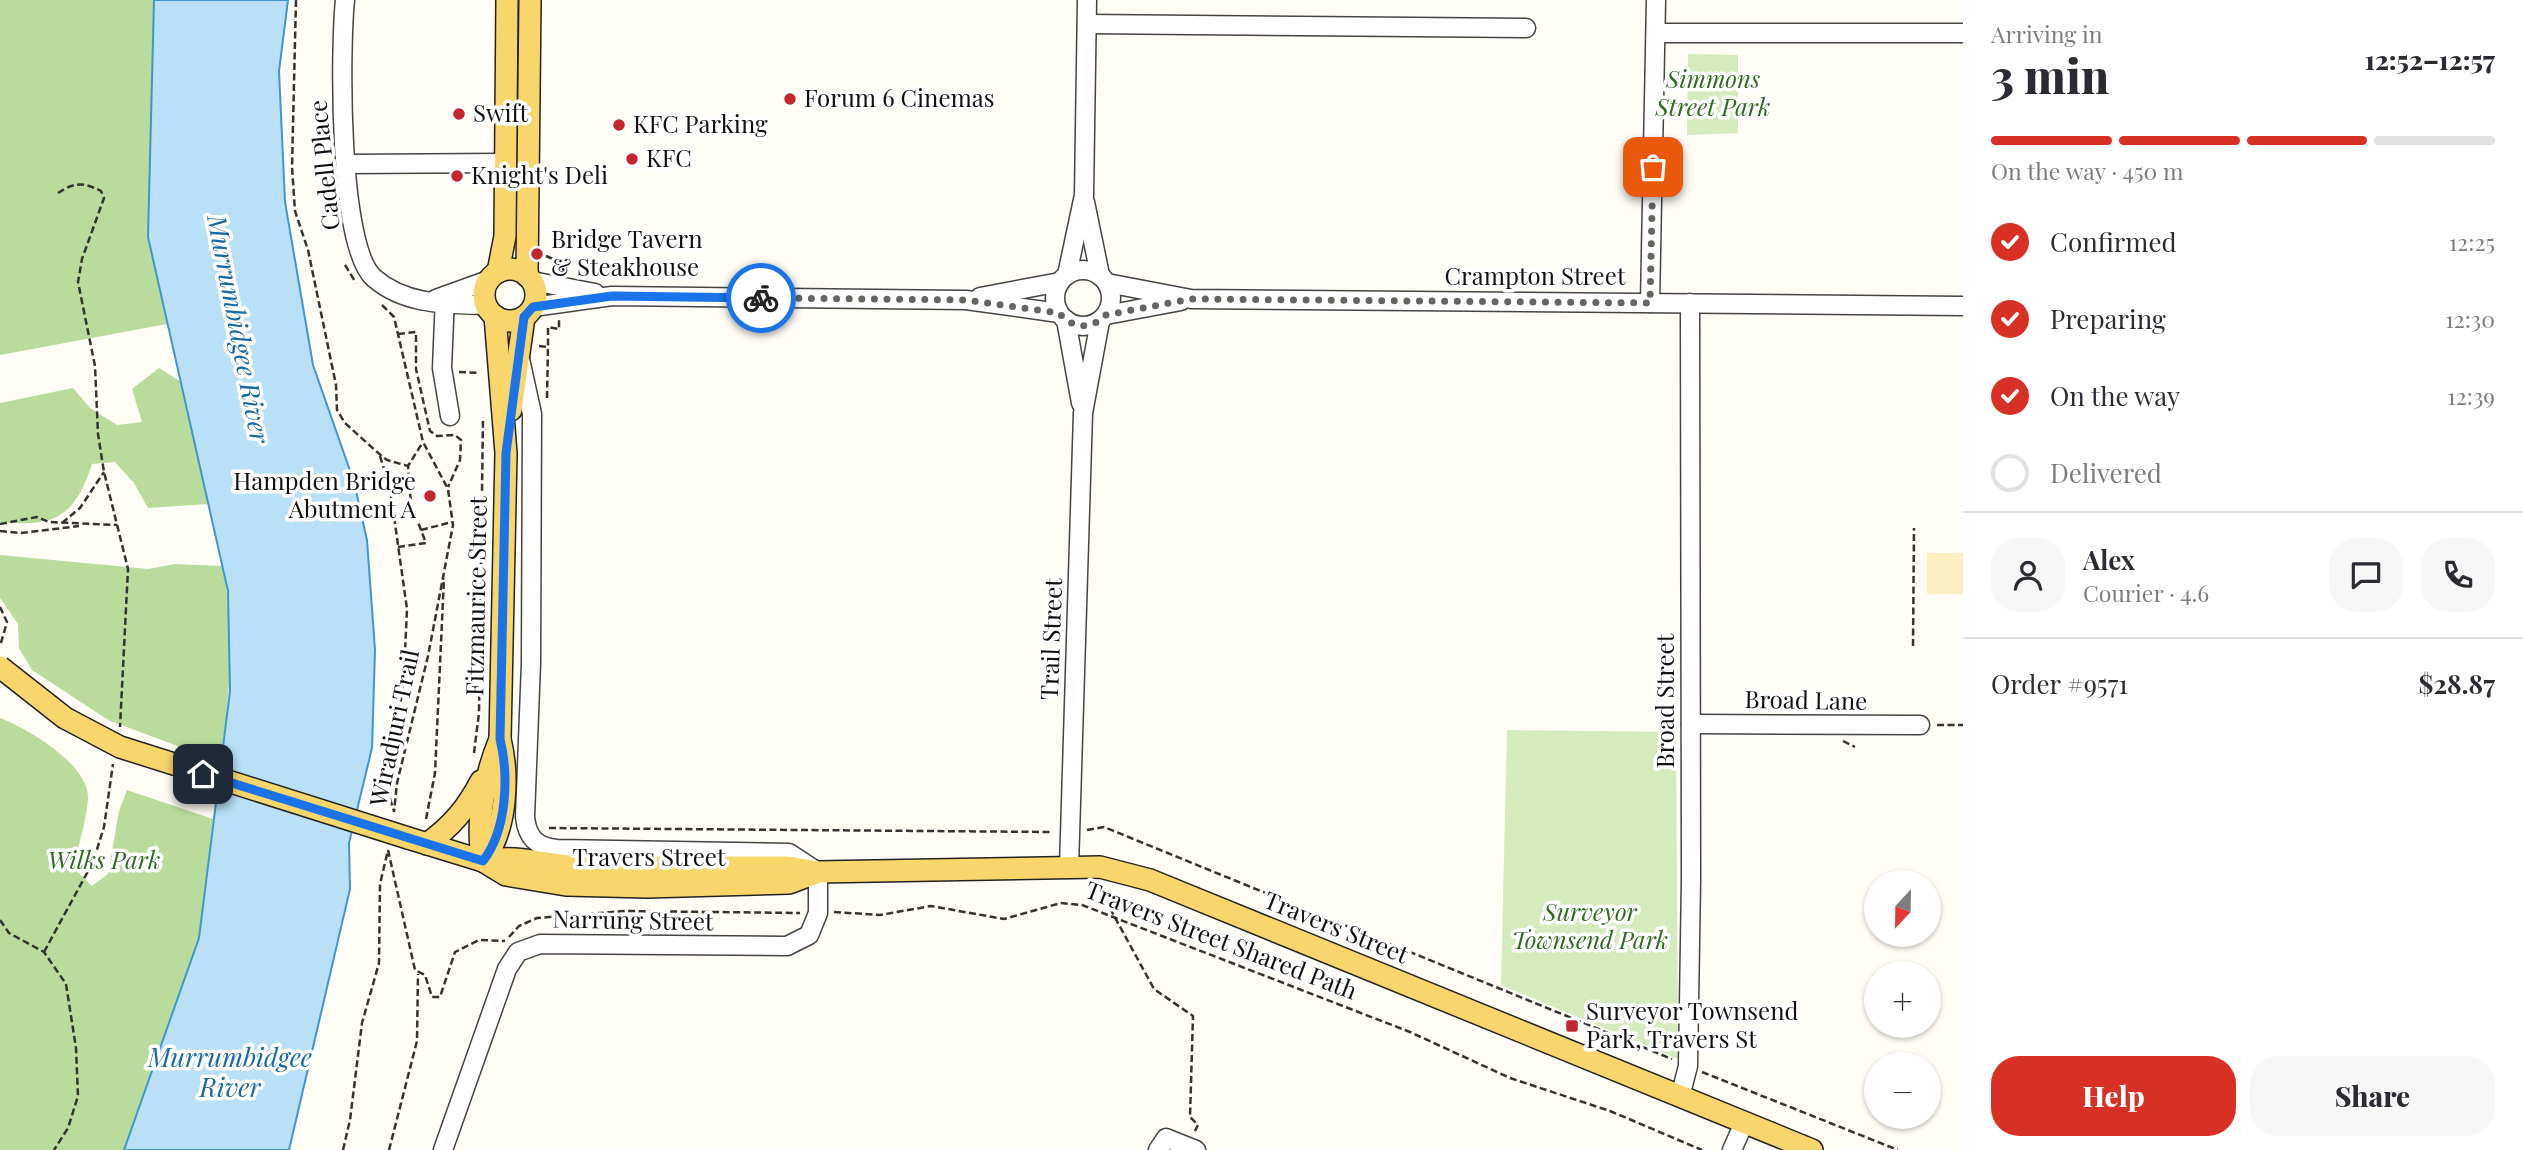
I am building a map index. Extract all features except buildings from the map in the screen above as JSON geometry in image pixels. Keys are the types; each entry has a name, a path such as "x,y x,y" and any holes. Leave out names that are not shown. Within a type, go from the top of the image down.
{"main road":[{"path":"507,0 505,236 492,276 490,311 509,321 528,312 535,289 530,278 530,0"},
{"path":"492,276 513,269 530,278"},
{"name":"Fitzmaurice Street","path":"490,311 506,453"},
{"name":"Fitzmaurice Street","path":"483,861 495,845 507,766 500,739 506,453 519,354 528,312"},
{"name":"Travers Street","path":"0,667 65,718 120,747 418,835 483,861 506,875 566,885 647,887 789,883 818,872 1100,867 1150,880 1812,1150"},
{"name":"Fitzmaurice Street","path":"483,861 478,840 490,763 500,739"},
{"path":"418,835 449,828 469,805 490,763"}],"street":[{"name":"Cadell Place","path":"345,0 340,49 346,164 362,263 373,277 418,300 445,299"},
{"path":"1062,316 1055,298 1063,279 1084,195 1087,0"},
{"path":"1650,303 1656,0"},
{"path":"1087,24 1526,28"},
{"path":"1656,33 1963,33"},
{"path":"346,164 506,163"},
{"path":"528,312 612,296 966,300 1062,316 1082,326 1103,318 1112,299 1103,279 1084,195"},
{"path":"966,300 1063,279 1083,270 1103,279"},
{"path":"445,299 492,276"},
{"path":"530,278 612,296"},
{"name":"Crampton Street","path":"1103,279 1191,299 1963,306"},
{"path":"445,299 490,311"},
{"path":"445,299 442,368 450,416"},
{"name":"Crampton Street","path":"1103,318 1191,299"},
{"name":"Broad Street","path":"1680,1097 1688,1066 1691,724 1690,303"},
{"name":"Trail Street","path":"1062,316 1083,413"},
{"name":"Trail Street","path":"1069,867 1083,413 1103,318"},
{"name":"Fitzmaurice Street","path":"519,354 532,414 531,663 526,817 530,837"},
{"name":"Broad Lane","path":"1691,724 1920,725"},
{"name":"Travers Street","path":"530,837 538,845 556,849 789,853 818,872"},
{"path":"818,872 818,913"},
{"name":"Narrung Street","path":"512,946 787,946 809,935 818,913"},
{"path":"443,1150 507,969 512,946"},
{"path":"1732,1150 1744,1123"},
{"path":"1158,1150 1166,1138 1193,1149"}],"path":[{"path":"296,0 292,167 296,219 308,250 336,385 337,410 345,424 387,460 408,466 411,505 426,542 398,547"},
{"path":"58,193 73,183 87,184 102,191 104,198 82,259 78,282 95,366 98,435 104,472 128,569 119,731"},
{"path":"398,334 416,331"},
{"path":"451,373 483,373"},
{"name":"Wiradjuri Trail","path":"392,823 397,783 435,622 453,522 448,489 423,442 408,466"},
{"path":"377,452 384,462 390,488 405,580 406,640 398,740 388,796 394,811"},
{"path":"62,523 86,501 104,472"},
{"path":"0,524 37,517 86,526"},
{"path":"421,530 453,522"},
{"path":"0,531 32,532 117,525"},
{"path":"1913,646 1914,528"},
{"path":"418,835 427,818 435,774 445,561"},
{"path":"0,607 7,622 0,646"},
{"path":"1920,725 1963,725"},
{"path":"44,952 93,862 104,827 114,757"},
{"path":"343,1150 350,1120 362,1023 379,963 380,884 388,849 415,970 425,975 432,997 440,997 455,952 479,940 512,946"},
{"path":"1100,867 1104,891 1115,918 1154,989 1194,1016 1190,1117"},
{"name":"Travers Street Shared Path","path":"512,946 519,926 537,918 625,911 880,915 931,906 1004,919 1070,902 1410,1032 1510,1078 1602,1108 1702,1150"},
{"path":"0,920 9,933 44,952 66,984 79,1077 78,1096 68,1128 54,1150"},
{"path":"389,1150 416,1049 418,974"},
{"path":"1698,1070 1898,1150"},
{"path":"1183,1116 1190,1117 1198,1125 1193,1149"}],"green space":[{"path":"0,0 154,0 148,237 167,324 0,355"},
{"name":"Simmons Street Park","path":"1688,54 1738,55 1738,133 1687,135"},
{"path":"159,368 181,382 208,504 148,508 134,483 115,462 92,464 78,497 60,515 35,523 0,522 0,403 73,388 90,408 117,425 142,422 132,389"},
{"path":"0,555 148,569 175,564 222,566 229,613 230,661 221,756 191,751 108,720 32,670 19,648 18,624 0,598"},
{"name":"Wilks Park","path":"0,718 40,739 79,773 86,786 88,799 74,868 92,886 108,874 119,811 127,790 213,819 199,938 124,1150 0,1150"},
{"name":"Surveyor Townsend Park","path":"1507,730 1676,732 1678,1059 1501,985"}],"sand":[{"path":"1927,553 1963,553 1963,594 1927,594"}],"water":[{"name":"Murrumbidgee River","path":"154,0 288,0 279,71 285,202 313,365 354,482 367,540 375,650 372,748 349,843 350,889 289,1150 124,1150 199,938 230,691 228,591 148,237"}],"way so far":[{"path":"761,298 966,300 1059,313 1073,325 1082,326 1100,321 1106,315 1191,299 1650,303 1653,167"}],"place":[{"name":"Forum 6 Cinemas","path":"790,99"},
{"name":"Swift","path":"459,114"},
{"name":"KFC Parking","path":"619,125"},
{"name":"KFC","path":"632,159"},
{"name":"Knight's Deli","path":"457,176"},
{"name":"Bridge Tavern & Steakhouse","path":"537,254"},
{"name":"Hampden Bridge Abutment A","path":"430,496"},
{"name":"Surveyor Townsend Park, Travers St","path":"1572,1026"}],"route":[{"path":"203,774 483,861 495,845 507,766 500,739 506,453 524,317 533,307 612,296 761,298"}]}
